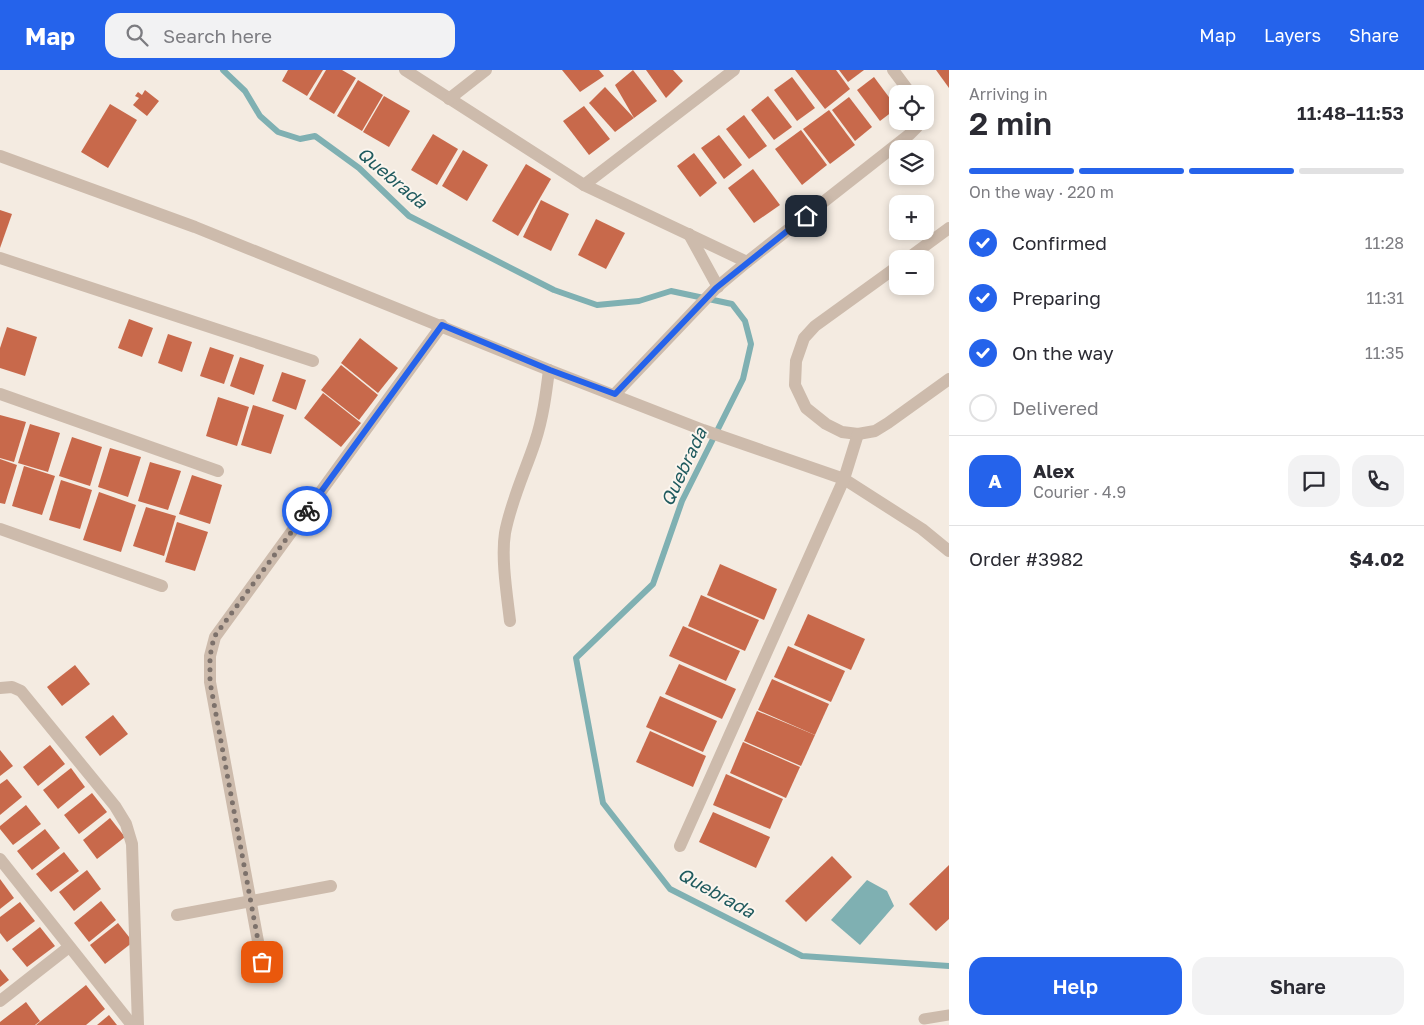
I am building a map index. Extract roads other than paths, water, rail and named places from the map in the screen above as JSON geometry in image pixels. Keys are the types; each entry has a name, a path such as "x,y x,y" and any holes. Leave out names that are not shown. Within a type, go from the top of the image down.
{"street":[{"path":"405,70 584,185 747,262"},
{"path":"449,99 486,70"},
{"path":"584,185 734,70"},
{"path":"893,70 904,85"},
{"path":"615,394 717,288 747,262 914,130"},
{"path":"0,156 195,227 703,430 844,479 922,529 949,551"},
{"path":"919,250 949,228"},
{"path":"689,234 717,288"},
{"path":"0,258 312,361"},
{"path":"889,273 815,326 804,338 796,361 795,384 806,408 826,424 842,432 858,434 874,431 949,379"},
{"path":"262,962 210,682 210,656 214,637 442,325"},
{"path":"510,621 504,552 505,535 509,514 542,419 550,370"},
{"path":"0,394 218,471"},
{"path":"680,846 844,479 858,434"},
{"path":"0,529 162,586"},
{"path":"0,688 12,687 21,691 115,806 126,824 132,844 138,1025"},
{"path":"0,859 132,1025"},
{"path":"177,915 332,886"},
{"path":"0,1001 69,947"}],"lane":[{"path":"924,1019 949,1015"}],"water":[{"path":"867,880 887,891 894,906 860,945 831,920"}],"waterway":[{"name":"Quebrada","path":"223,70 245,91 260,116 278,132 300,139 315,136 359,168 409,216 554,290 597,305 639,301 671,291 732,304 745,321 751,344 743,379 682,501 653,584 576,658 603,803 670,889 802,956 949,966"}]}
